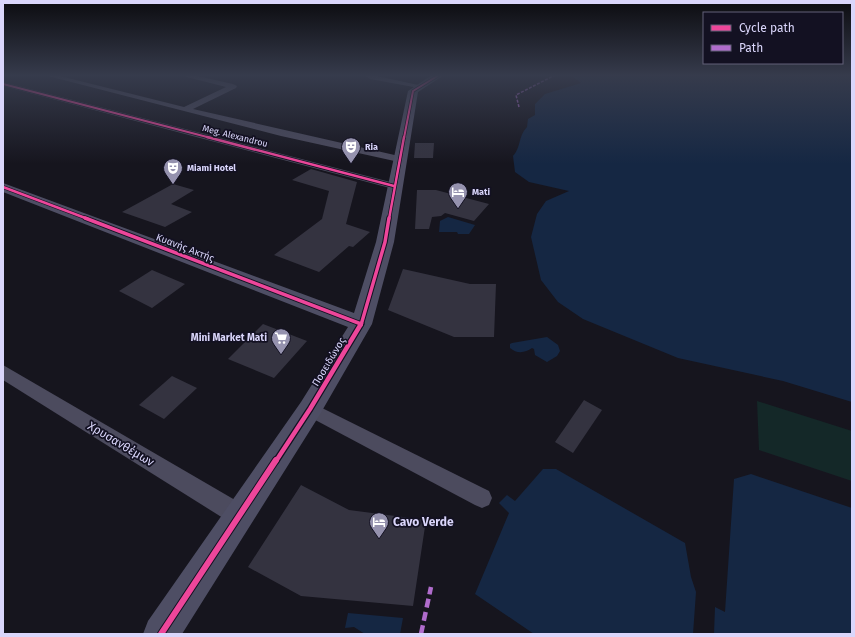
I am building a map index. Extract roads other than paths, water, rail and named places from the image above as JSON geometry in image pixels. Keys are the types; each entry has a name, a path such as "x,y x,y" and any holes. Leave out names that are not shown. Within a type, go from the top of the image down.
{"street":[{"name":"Meg. Alexandrou","path":"82,105 394,186"},
{"path":"169,105 281,133 399,159"},
{"path":"186,109 195,105"},
{"name":"Ποσειδώνος","path":"161,634 310,409 361,324 385,242 409,105"},
{"name":"Κυανής Ακτής","path":"3,187 361,324"},
{"name":"Χρυσανθέμων","path":"3,372 239,515"},
{"path":"310,409 482,498"}],"water":[{"path":"535,105 852,105 852,402 783,381 678,358 583,319 558,302 541,280 531,237 537,214 546,201 569,191 529,182 515,172 513,156 516,153 522,134 527,127 528,119 535,115"},
{"path":"448,217 475,225 469,234 439,232 440,221"},
{"path":"547,337 558,345 560,351 557,356 547,362 535,355 534,349 532,348 521,352 510,348 510,344 512,343"},
{"path":"543,469 556,469 685,543 691,577 696,592 693,634 534,634 475,594 509,513 499,503 507,495 515,501"},
{"path":"751,474 852,508 852,634 714,634 715,607 725,612 734,479"},
{"path":"348,613 403,618 400,634 365,634 354,627 345,628"}],"place":[{"name":"Ria","path":"351,164"},
{"name":"Miami Hotel","path":"173,185"},
{"name":"Mati","path":"458,209"},
{"name":"Mini Market Mati","path":"281,355"},
{"name":"Cavo Verde","path":"379,539"}]}
